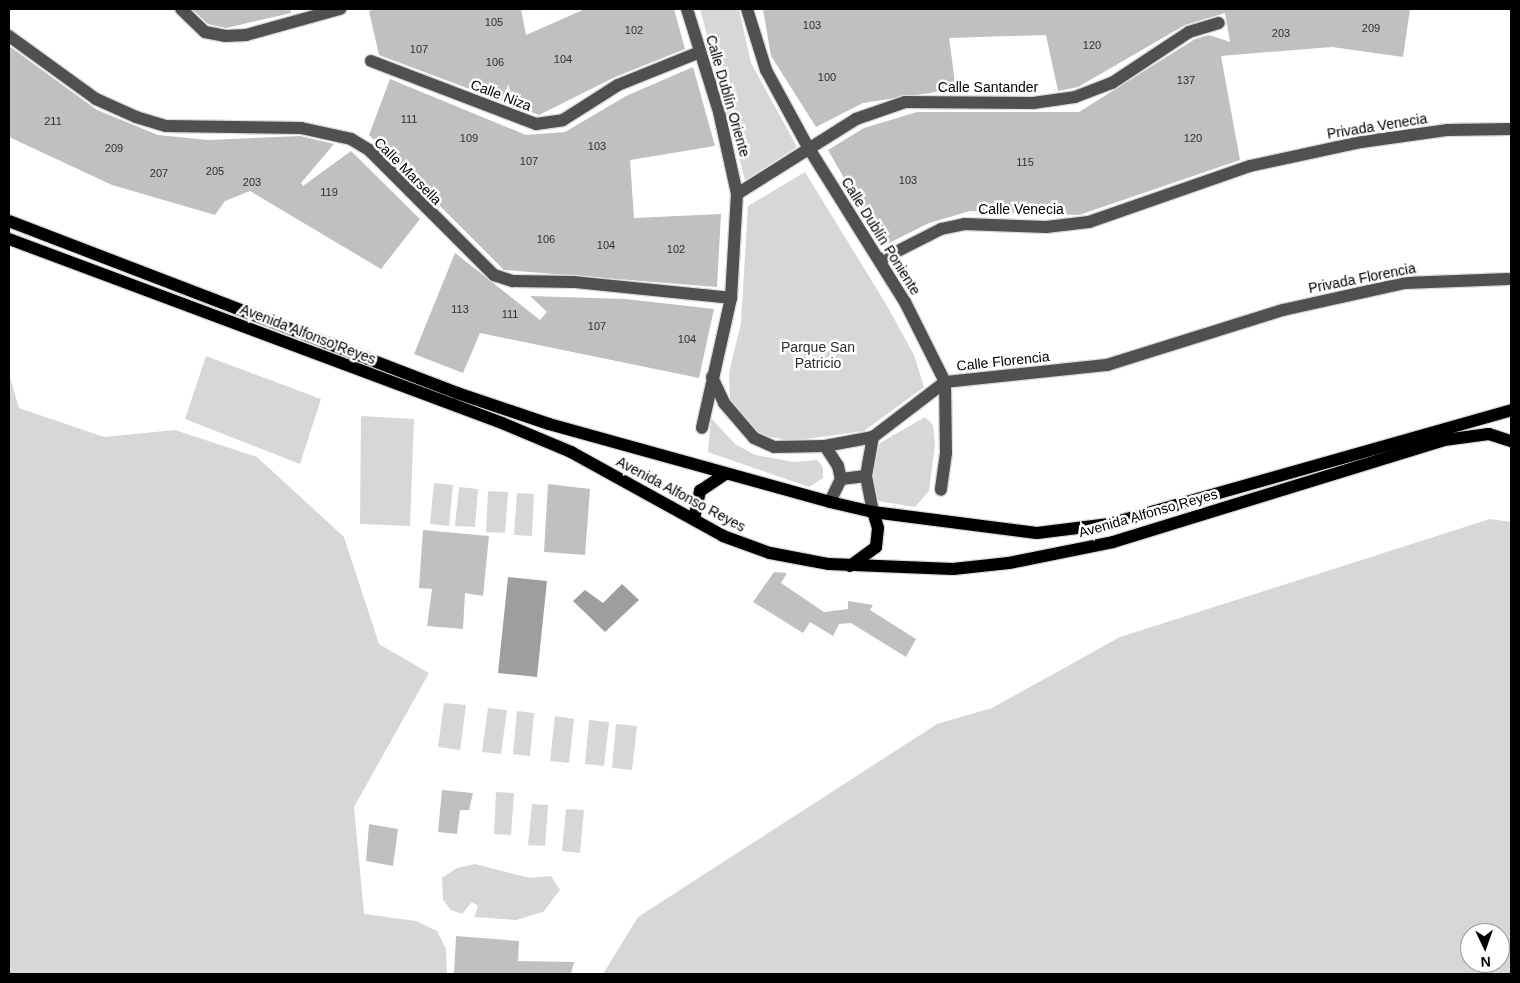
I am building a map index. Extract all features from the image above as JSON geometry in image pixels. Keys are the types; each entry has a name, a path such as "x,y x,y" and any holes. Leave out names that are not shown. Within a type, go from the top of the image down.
{"main road":[{"name":"Avenida Alfonso Reyes","path":"9,221 457,393 724,474 830,502 873,512 1037,533 1081,530 1511,410"},
{"name":"Avenida Alfonso Reyes","path":"9,239 502,423 571,452 694,519 770,554 850,566 953,569 1009,563 1113,542 1444,440 1489,434 1511,441"},
{"path":"694,519 700,491 724,474"},
{"path":"850,566 876,547 878,528 873,512"}],"street":[{"path":"181,9 205,32 226,36 246,35 340,9"},
{"name":"Calle Dublín Oriente","path":"687,9 719,112 737,194 731,298 726,334 712,377 702,428"},
{"name":"Calle Dublín Poniente","path":"747,9 766,70 808,147 880,260 945,382 947,433 941,490"},
{"name":"Calle Santander","path":"737,194 808,147 856,119 905,102 1033,104 1075,97 1112,83 1189,32 1219,23"},
{"name":"Calle Marsella","path":"9,36 96,99 136,117 166,126 301,128 351,139 369,150 474,259 494,275 513,281 574,282 731,298"},
{"name":"Calle Niza","path":"371,61 536,124 563,120 618,85 700,52"},
{"name":"Privada Venecia","path":"1250,166 1371,140 1448,130 1511,129"},
{"name":"Calle Venecia","path":"880,260 941,229 964,224 1046,227 1089,222 1250,166"},
{"name":"Privada Florencia","path":"1283,310 1405,283 1508,279"},
{"name":"Calle Florencia","path":"712,377 724,403 754,438 774,447 825,446 874,437 945,382 1107,365 1283,310"},
{"path":"873,512 866,476 874,437"},
{"path":"825,446 838,466 841,479 830,502"},
{"path":"841,479 866,476"}],"green space":[{"path":"700,9 739,9 751,63 797,147 745,180"},
{"name":"Parque San Patricio","path":"805,172 886,304 914,355 924,387 864,431 792,441 761,435 740,419 730,398 729,373 741,323 748,206"},
{"path":"206,356 321,399 300,464 185,419"},
{"path":"9,374 19,408 104,437 175,430 257,457 344,537 379,644 429,673 354,807 364,914 416,921 437,931 446,949 447,974 9,974"},
{"path":"361,416 414,419 410,526 360,524"},
{"path":"925,417 933,425 935,445 929,491 915,507 878,501 871,466 880,443"},
{"path":"711,418 735,444 755,455 794,462 817,460 823,467 823,478 809,487 708,452"},
{"path":"434,483 453,485 449,526 430,524"},
{"path":"459,487 478,489 475,527 455,526"},
{"path":"488,491 508,492 505,533 486,532"},
{"path":"517,493 534,494 532,536 514,535"},
{"path":"1490,519 1511,522 1511,974 603,974 638,917 937,724 992,708 1120,637"},
{"path":"444,703 466,705 460,750 438,747"},
{"path":"488,708 507,710 501,754 482,752"},
{"path":"517,711 534,713 530,756 513,754"},
{"path":"555,716 574,719 569,763 550,761"},
{"path":"589,720 609,722 604,766 585,764"},
{"path":"616,724 637,726 632,770 612,768"},
{"path":"496,792 514,793 511,835 494,834"},
{"path":"532,804 548,805 545,846 528,845"},
{"path":"566,809 584,810 580,853 562,851"},
{"path":"475,864 530,878 551,876 560,890 543,912 516,920 474,917 478,906 472,902 462,914 451,910 443,900 442,878 457,868"}],"shaded area":[{"path":"508,577 547,581 537,677 498,673"},
{"path":"622,584 639,600 605,632 573,601 585,590 603,603"}],"building":[{"path":"192,9 290,9 291,13 226,28 208,24"},
{"path":"378,9 521,9 526,35 585,9 674,9 685,49 615,77 539,115 379,55 369,11"},
{"path":"763,9 1410,9 1403,57 1332,47 1221,56 1240,160 1079,215 970,211 929,223 883,246 828,150 864,128 917,112 1079,112 1195,39 1209,35 1230,42 1225,13 1185,25 1078,87 1058,91 1046,35 949,38 956,89 863,103 816,127 771,56"},
{"path":"9,46 97,110 158,135 208,140 300,136 334,144 301,183 303,186 351,151 420,219 381,269 250,191 225,201 215,215 112,185 9,137"},
{"path":"693,67 715,146 630,160 634,218 721,214 717,287 504,270 369,135 390,79 526,135 565,132 626,96"},
{"path":"455,253 540,320 547,312 530,296 626,299 714,309 699,378 480,333 463,373 414,354"},
{"path":"548,484 590,489 585,555 544,552"},
{"path":"423,530 489,536 483,596 465,593 463,629 427,626 432,589 419,588"},
{"path":"774,572 787,573 781,583 824,612 848,609 848,601 873,605 870,610 916,639 906,657 851,623 839,624 833,636 810,622 803,633 753,602"},
{"path":"442,790 473,793 469,810 460,810 457,834 438,832"},
{"path":"369,824 398,829 393,866 366,861"},
{"path":"456,936 519,941 518,961 574,962 571,974 454,974"}]}
